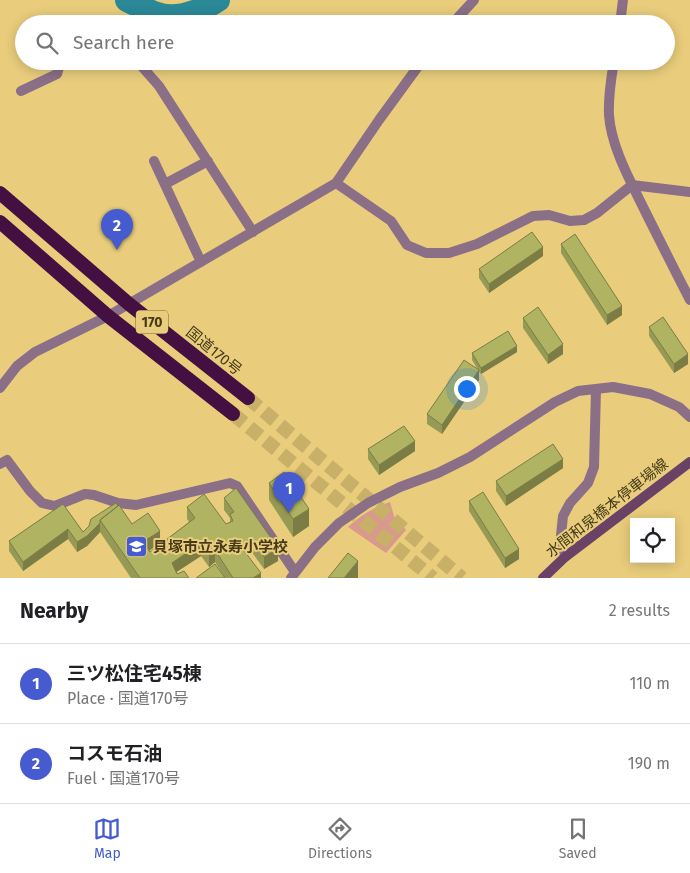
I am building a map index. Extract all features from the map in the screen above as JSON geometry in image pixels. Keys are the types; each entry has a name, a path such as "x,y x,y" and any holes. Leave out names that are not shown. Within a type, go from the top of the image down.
{"highway":[{"name":"国道170号","path":"0,193 129,304 248,398"},
{"name":"170","path":"0,222 108,316 233,414"}],"main road":[{"name":"水間和泉橋本停車場線","path":"543,578 565,557 690,462"}],"street":[{"path":"460,15 474,0"},
{"path":"621,15 623,0"},
{"path":"21,91 57,74 58,70"},
{"path":"145,70 159,86 253,232"},
{"path":"0,388 17,366 34,352 108,316 336,183 415,70"},
{"path":"612,70 609,90 609,116 612,135 632,185 690,300"},
{"path":"154,161 201,262"},
{"path":"165,184 208,161"},
{"path":"336,183 391,221 407,246 426,253 449,253 477,244 533,216 550,216 570,221 584,220 597,213 632,185 690,192"},
{"path":"565,557 561,535 563,516 570,503 588,483 594,467 596,388"},
{"path":"0,464 8,460 30,492 42,503 54,506 85,494 118,503 136,505 230,483 237,486 293,575 315,547 339,523 368,503 470,457 555,402 578,391 613,388 650,394 679,407 690,417"}],"shaded area":[{"path":"390,502 394,516 406,530 386,553 348,527 378,506"}],"building":[{"path":"532,232 543,247 489,284 479,269"},
{"path":"575,234 622,306 607,315 561,244"},
{"path":"538,307 563,344 548,355 523,318"},
{"path":"663,317 688,354 674,364 649,327"},
{"path":"508,331 517,346 481,368 472,353"},
{"path":"464,360 479,370 442,425 427,414"},
{"path":"404,426 415,441 379,465 368,449"},
{"path":"553,444 563,459 506,496 496,481"},
{"path":"284,472 309,509 293,519 269,483"},
{"path":"236,488 278,548 264,557 251,538 247,541 242,548 261,573 253,578 233,578 215,550 209,555 201,543 172,563 177,574 184,571 189,578 140,578 100,520 119,505 132,524 148,513 160,531 143,542 150,552 195,518 187,507 204,494 226,524 233,521 230,514 234,512 224,498"},
{"path":"483,492 519,549 505,558 469,501"},
{"path":"116,503 118,506 100,520 100,523 87,536 77,542 68,529 23,562 9,541 63,504 83,532 89,526 91,519"},
{"path":"348,553 358,561 344,578 328,578"},
{"path":"215,564 225,578 196,578"}],"waterway":[{"path":"127,0 146,10 162,15"},
{"path":"184,15 207,7 218,0"}],"tunnel":[{"path":"248,398 462,578"},
{"path":"233,414 433,578"}],"place":[{"name":"コスモ石油","path":"117,250"},
{"name":"三ツ松住宅45棟","path":"289,513"},
{"name":"貝塚市立永寿小学校","path":"137,547"}]}
